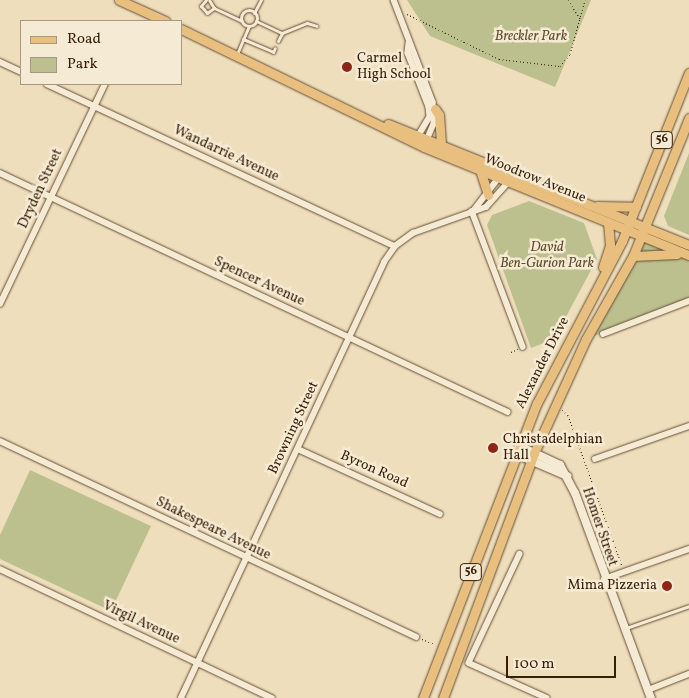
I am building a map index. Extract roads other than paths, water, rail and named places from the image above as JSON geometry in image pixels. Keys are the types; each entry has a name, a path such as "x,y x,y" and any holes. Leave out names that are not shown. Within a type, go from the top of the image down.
{"main road":[{"path":"123,1 163,20"},
{"name":"Woodrow Avenue","path":"182,29 421,141 480,172 501,175"},
{"name":"Alexander Drive","path":"423,698 518,450 626,230 689,73"},
{"path":"435,109 440,115 441,145"},
{"name":"Alexander Drive","path":"443,698 532,456 556,405 633,256 689,118"},
{"name":"Woodrow Avenue","path":"421,141 441,145 511,180 608,223 640,236 688,251"},
{"path":"480,172 488,182 488,195"},
{"name":"Woodrow Avenue","path":"511,180 594,206 630,220 688,251"},
{"path":"594,206 636,207"},
{"path":"602,277 610,245 608,223"},
{"path":"633,256 688,251"}],"street":[{"path":"394,0 435,109 421,141"},
{"path":"409,43 408,52 429,107 430,117 421,141"},
{"path":"0,62 20,72"},
{"name":"Wandarrie Avenue","path":"49,85 394,246"},
{"name":"Dryden Street","path":"0,304 104,85"},
{"name":"Spencer Avenue","path":"0,173 508,412"},
{"path":"472,211 488,195 501,175"},
{"path":"394,246 413,233 486,207 511,180"},
{"path":"472,211 523,348"},
{"name":"Browning Street","path":"181,698 394,246"},
{"path":"603,334 689,301"},
{"path":"595,458 689,426"},
{"name":"Shakespeare Avenue","path":"0,441 246,559 416,637"},
{"name":"Byron Road","path":"298,449 440,514"},
{"name":"Homer Street","path":"518,450 532,456 556,462 567,476 649,694"},
{"path":"604,578 688,551"},
{"path":"520,554 469,663 547,698"},
{"name":"Virgil Avenue","path":"0,569 272,698"},
{"path":"649,694 689,674"}],"lane":[{"path":"205,0 214,8 242,21 248,26"},
{"path":"205,0 204,13 214,8"},
{"path":"256,21 254,12 261,0"},
{"path":"242,21 246,11 254,12"},
{"path":"236,55 248,26 256,21"},
{"path":"256,21 282,33"},
{"path":"278,41 282,33 307,23 317,26"},
{"path":"244,39 273,52 275,48"},
{"path":"623,629 689,606"}],"place":[{"name":"Carmel High School","path":"347,67"},
{"name":"Christadelphian Hall","path":"493,448"},
{"name":"Mima Pizzeria","path":"667,586"}],"park label":[{"name":"Breckler Park","path":"531,37"},
{"name":"David Ben-Gurion Park","path":"547,256"}]}
